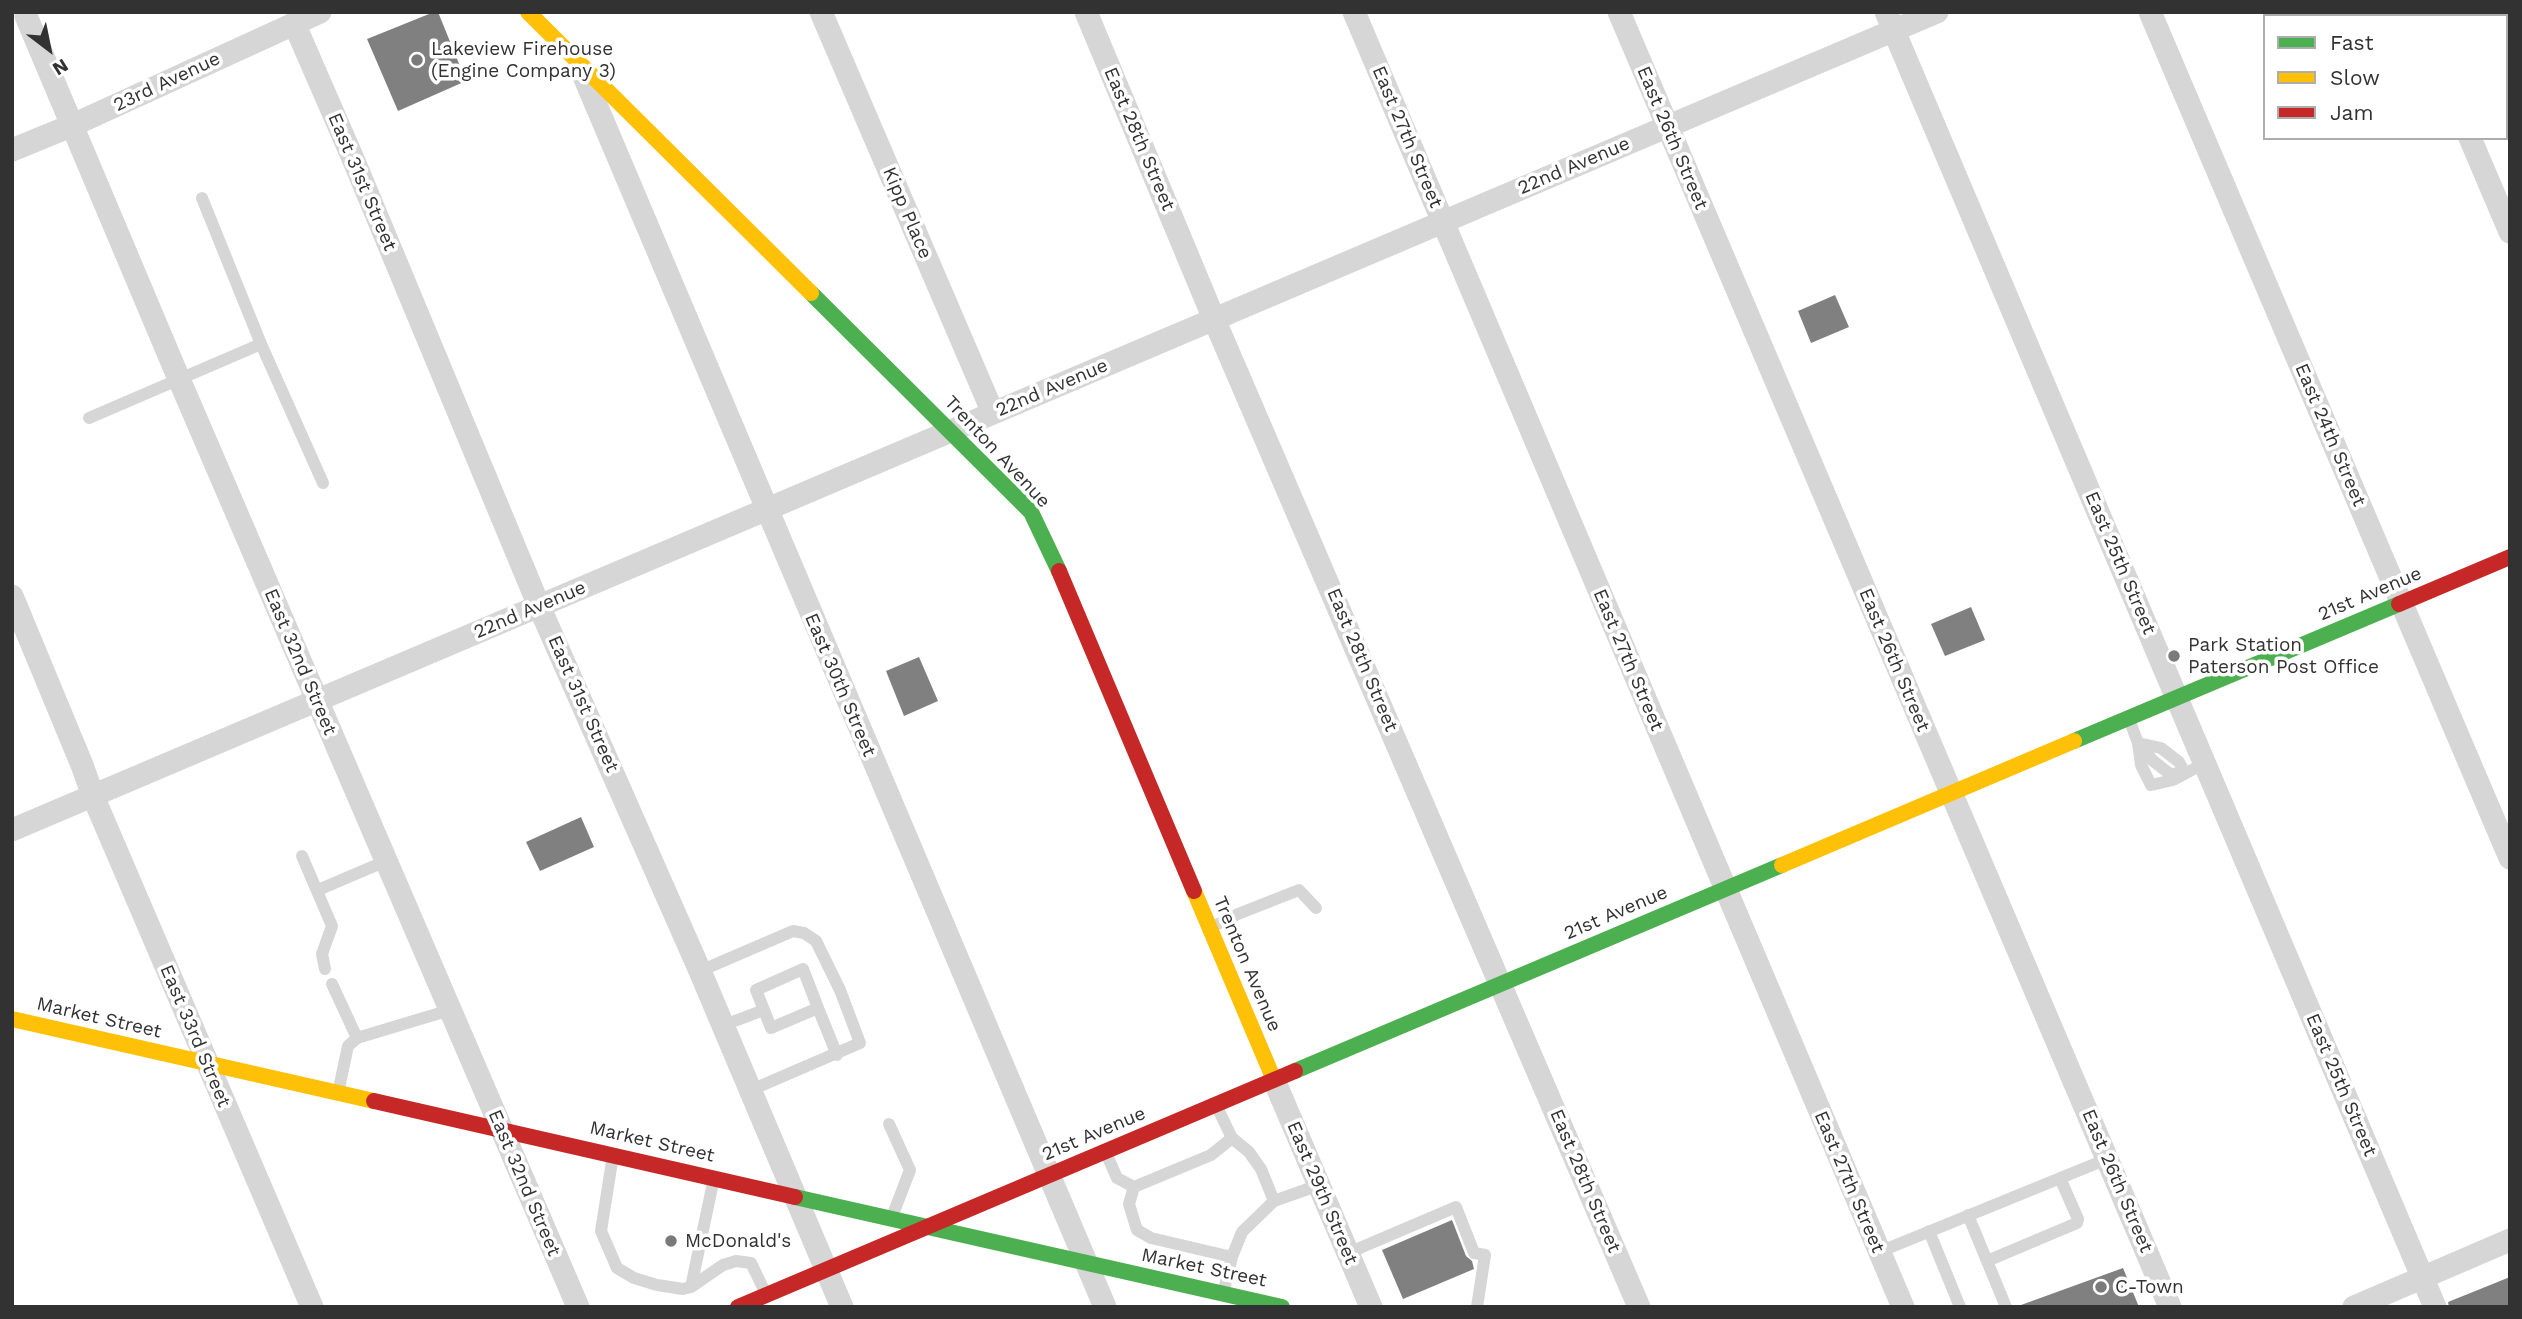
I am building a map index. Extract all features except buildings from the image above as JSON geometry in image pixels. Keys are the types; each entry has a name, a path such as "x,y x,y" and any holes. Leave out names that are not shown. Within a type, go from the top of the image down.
{"street":[{"name":"23rd Avenue","path":"12,150 73,125 320,12"},
{"name":"Trenton Avenue","path":"528,12 1031,512 1042,532 1274,1080"},
{"name":"Kipp Place","path":"821,12 993,413"},
{"name":"East 28th Street","path":"1086,12 1214,319 1639,1307"},
{"name":"East 27th Street","path":"1354,12 1903,1307"},
{"name":"East 26th Street","path":"1619,12 2170,1307"},
{"name":"22nd Avenue","path":"12,830 1667,127 1890,22 1937,12"},
{"name":"East 24th Street","path":"2150,12 2510,858"},
{"name":"East 32nd Street","path":"26,16 316,700 578,1307"},
{"name":"East 25th Street","path":"1890,22 2177,698 2195,768 2435,1307"},
{"name":"East 31st Street","path":"294,23 539,606 724,1025 842,1307"},
{"name":"East 30th Street","path":"577,62 1105,1307"},
{"path":"2471,140 2510,232"},
{"name":"21st Avenue","path":"738,1307 2510,557"},
{"name":"East 33rd Street","path":"12,596 93,796 312,1307"},
{"name":"Market Street","path":"12,1019 1282,1307"},
{"name":"East 29th Street","path":"1274,1080 1371,1307"},
{"path":"2354,1307 2510,1240"}],"lane":[{"path":"202,198 261,344 323,483"},
{"path":"89,418 261,344"},
{"path":"2129,719 2138,743 2141,765 2151,785 2173,780 2195,768"},
{"path":"2138,743 2152,760 2170,774 2195,768"},
{"path":"302,856 332,926 322,954 325,969"},
{"path":"318,890 386,861"},
{"path":"1210,929 1238,914 1299,890 1316,908"},
{"path":"700,971 793,931 804,933 816,941 840,990 860,1043 751,1090"},
{"path":"818,1008 771,1028 756,990 803,970 818,1008 836,1055"},
{"path":"332,984 356,1038"},
{"path":"338,1094 348,1046 356,1038 450,1010"},
{"path":"724,1025 764,1010"},
{"path":"1215,1105 1232,1138 1249,1152 1261,1169 1274,1201"},
{"path":"889,1124 910,1170 891,1219"},
{"path":"1105,1152 1117,1178 1134,1187 1212,1156 1232,1138"},
{"path":"613,1155 601,1231 617,1268 634,1278 657,1286 683,1289 691,1287 723,1265 736,1261 751,1264 766,1295"},
{"path":"1879,1252 2108,1159"},
{"path":"691,1287 714,1178"},
{"path":"1987,1261 2077,1223 2078,1219 2060,1178"},
{"path":"1223,1294 1232,1257 1242,1232 1274,1201 1319,1185"},
{"path":"1134,1187 1129,1204 1138,1230 1150,1238 1232,1257"},
{"path":"1348,1253 1456,1208 1474,1253 1485,1255 1477,1307"},
{"path":"1968,1215 2006,1307"},
{"path":"1929,1231 1960,1307"}],"traffic: fast":[{"path":"811,293 1031,512 1059,571"},
{"path":"2074,741 2399,604"},
{"path":"1295,1071 1782,865"},
{"path":"795,1197 1282,1307"}],"traffic: slow":[{"path":"528,12 811,293"},
{"path":"1782,865 2074,741"},
{"path":"1194,891 1274,1080"},
{"path":"12,1019 374,1101"}],"traffic: jam":[{"path":"2399,604 2510,557"},
{"path":"1059,571 1194,891"},
{"path":"738,1307 1295,1071"},
{"path":"374,1101 795,1197"}],"place":[{"name":"Lakeview Firehouse (Engine Company 3)","path":"417,60"},
{"name":"Park Station Paterson Post Office","path":"2174,656"},
{"name":"McDonald's","path":"671,1241"},
{"name":"C-Town","path":"2101,1287"}]}
